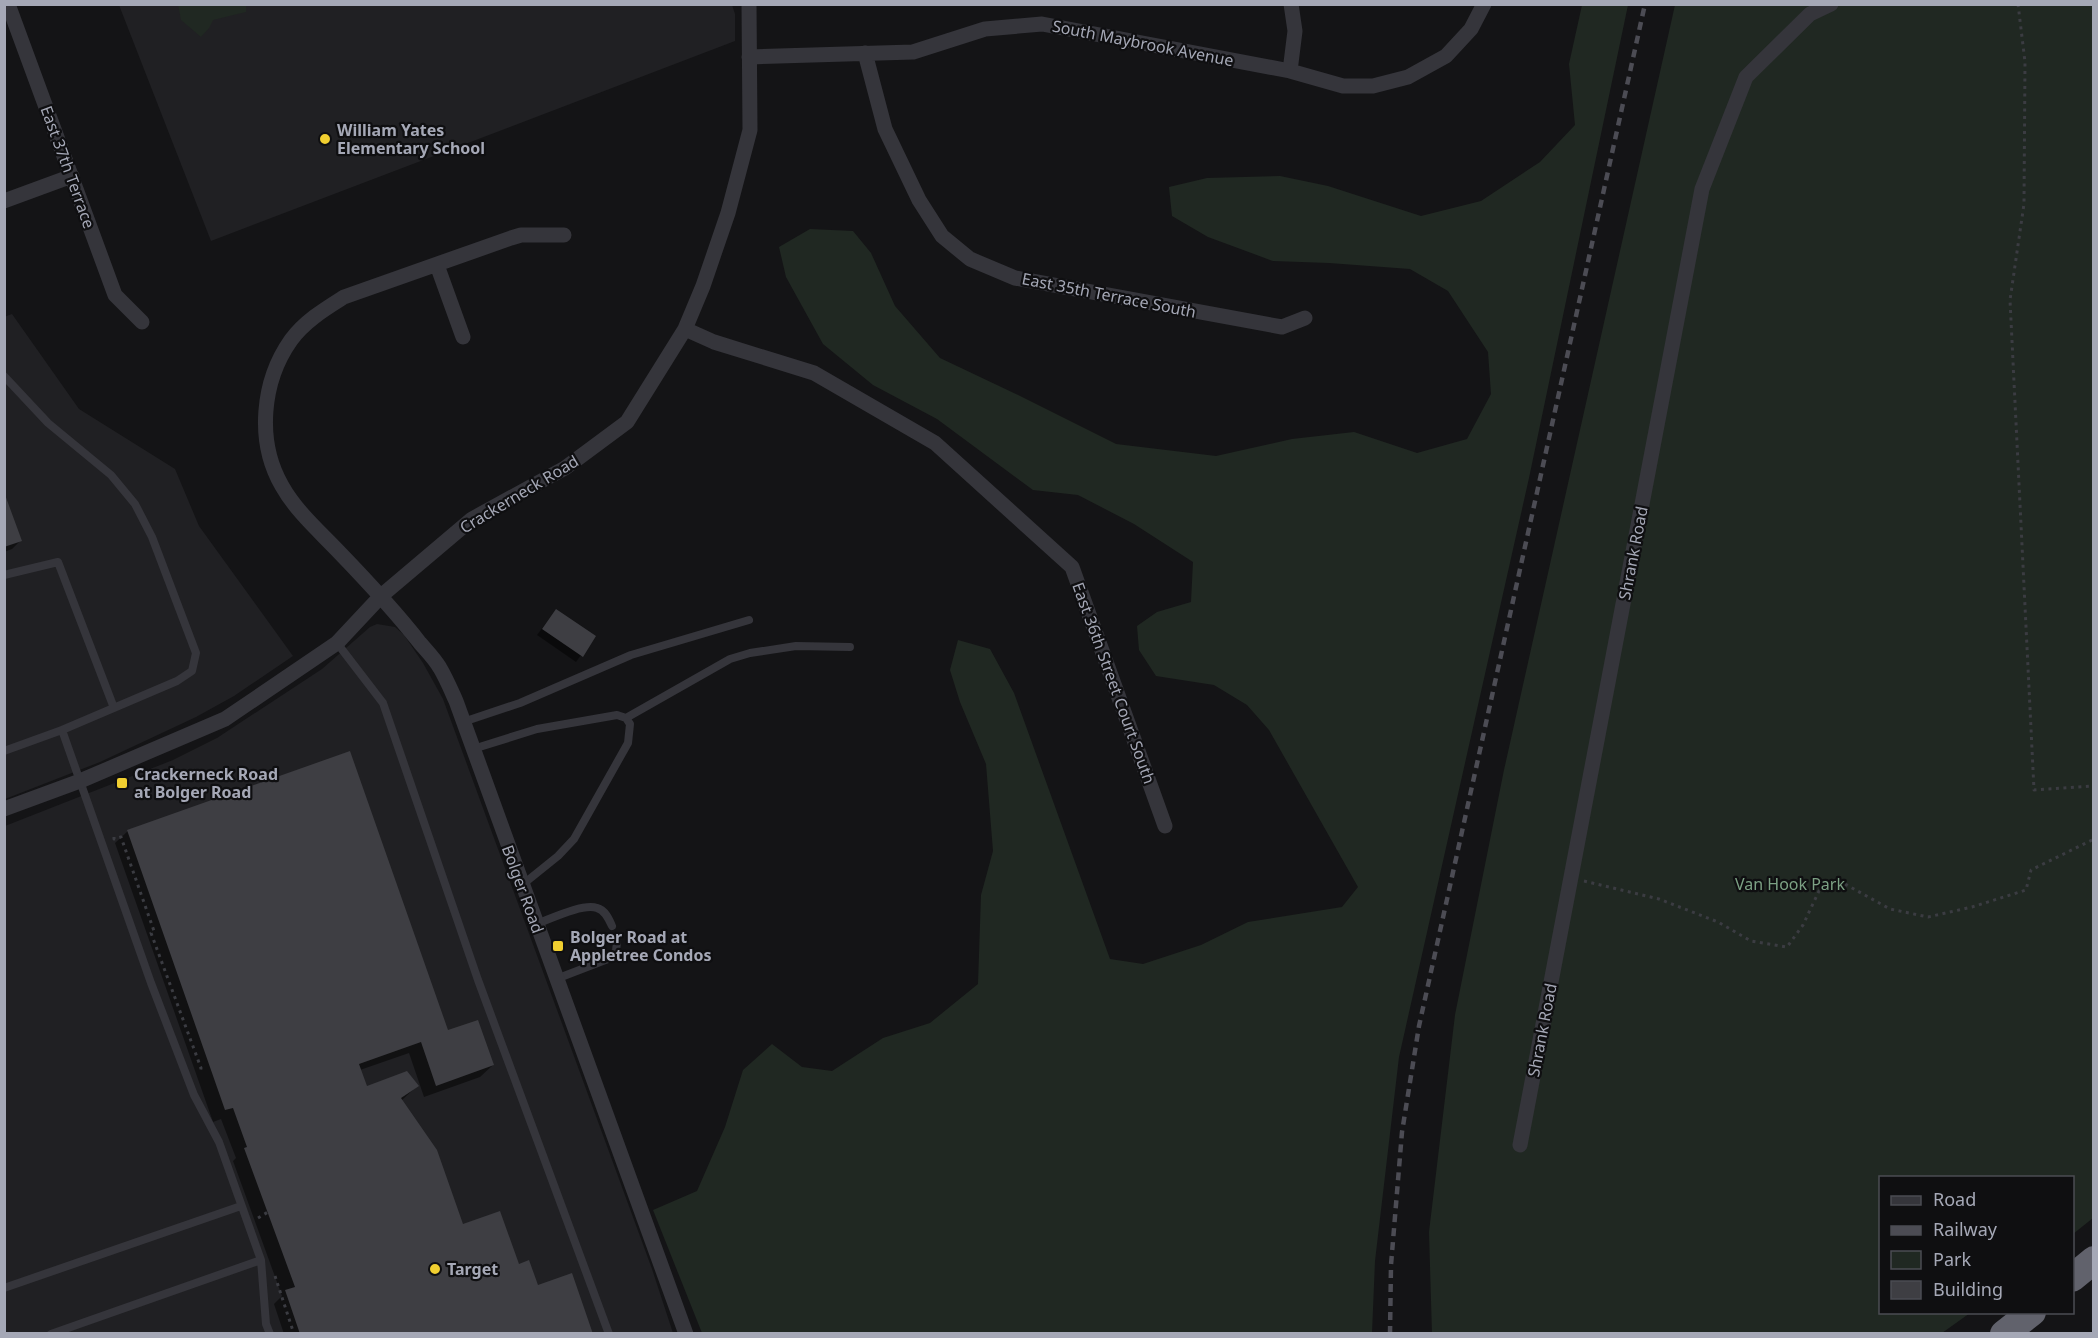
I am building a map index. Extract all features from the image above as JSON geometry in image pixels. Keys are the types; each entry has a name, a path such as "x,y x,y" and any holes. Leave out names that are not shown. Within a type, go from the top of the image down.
{"highway":[{"path":"2074,1277 2094,1260"},
{"path":"2004,1334 2029,1314"}],"street":[{"name":"East 37th Terrace","path":"8,4 115,295 142,322"},
{"name":"Crackerneck Road","path":"4,809 80,781 225,719 337,643 381,596 472,519 565,468 627,422 685,329 703,286 728,213 750,130 749,4"},
{"path":"1290,71 1295,31 1291,4"},
{"name":"South Maybrook Avenue","path":"749,57 913,52 985,29 1042,24 1290,71 1343,86 1373,86 1408,77 1446,56 1471,29 1484,4"},
{"name":"Shrank Road","path":"1520,1145 1702,189 1746,77 1810,14 1832,4"},
{"name":"East 35th Terrace South","path":"865,53 885,129 919,200 942,236 969,259 1016,278 1282,327 1305,318"},
{"path":"4,201 72,176"},
{"name":"Bolger Road","path":"564,235 521,235 344,297 322,311 292,338 268,386 267,442 281,485 296,507 381,596 440,668 473,749 686,1334"},
{"path":"437,265 463,337"},
{"name":"East 36th Street Court South","path":"685,329 714,342 814,373 935,443 1072,567 1165,826"}],"lane":[{"path":"4,376 48,423 111,475 135,504 152,537 196,653 192,671 177,681 62,730 4,751"},
{"path":"4,575 58,562 114,708"},
{"path":"463,722 520,703 631,655 749,620"},
{"path":"337,643 383,703 478,980 609,1334"},
{"path":"626,718 730,658 796,646 850,647"},
{"path":"473,749 537,729 617,715 626,718 630,724 628,743 574,839 558,856 522,885"},
{"path":"62,730 184,1069 194,1095 219,1142 261,1260 266,1324 270,1334"},
{"path":"536,924 584,907 598,908 606,914 612,926"},
{"path":"556,979 608,959 616,951 617,942"},
{"path":"4,1288 242,1206"},
{"path":"51,1334 261,1260"}],"path":[{"path":"2018,4 2025,62 2024,204 2010,300 2034,790 2094,786"},
{"path":"111,830 114,839 121,837 154,931 151,933 201,1068 200,1074 204,1084"},
{"path":"1570,878 1659,899 1718,922 1751,941 1787,947 1803,926 1819,891 1843,883 1890,909 1928,917 2026,890 2031,870 2094,839"},
{"path":"253,1208 260,1228"},
{"path":"256,1220 268,1212"},
{"path":"274,1270 294,1334"}],"shaded area":[{"name":"William Yates Elementary School","path":"119,5 732,5 735,14 735,41 211,241"},
{"path":"12,314 79,409 175,469 199,526 293,656 234,696 196,717 100,762 5,799 4,317"},
{"path":"377,624 395,627 404,635 443,699 652,1269 673,1333 5,1334 5,826 173,760 217,738 322,669 370,627"}],"green space":[{"path":"178,4 246,4 246,12 213,20 201,37 181,20"},
{"path":"1582,5 1628,5 1529,478 1399,1057 1375,1261 1372,1333 702,1333 653,1210 697,1191 725,1127 743,1070 772,1044 802,1067 832,1071 883,1038 930,1023 978,984 981,895 993,851 986,764 960,702 950,670 958,640 990,649 1014,693 1110,959 1143,964 1201,945 1248,922 1342,907 1358,887 1269,730 1247,705 1214,685 1156,676 1139,650 1137,626 1157,612 1191,602 1193,562 1134,524 1078,495 1033,490 937,419 873,385 823,344 786,277 779,247 810,229 853,231 871,253 895,306 940,358 1116,444 1216,456 1292,439 1354,432 1417,453 1467,439 1491,394 1488,352 1448,291 1410,269 1273,261 1208,237 1172,216 1169,187 1207,178 1280,176 1328,186 1421,216 1481,201 1540,162 1575,125 1569,64"},
{"name":"Van Hook Park","path":"1675,5 2093,5 2093,1218 2074,1233 2074,1176 1879,1176 1879,1314 1969,1314 1942,1333 1432,1334 1429,1232 1455,1015 1504,770"}],"building":[{"path":"4,492 22,541 4,547"},
{"path":"556,609 596,636 583,657 542,629"},
{"path":"350,751 448,1030 478,1020 494,1065 436,1086 421,1042 359,1064 367,1086 407,1071 419,1086 401,1098 437,1150 463,1224 500,1211 519,1264 529,1260 538,1285 572,1273 593,1334 300,1334 285,1290 295,1287 244,1148 247,1147 233,1108 225,1110 127,830"}],"railway":[{"path":"1390,1334 1391,1265 1402,1132 1419,1026 1645,4"}],"place":[{"name":"William Yates Elementary School","path":"325,139"},
{"name":"Crackerneck Road at Bolger Road","path":"122,783"},
{"name":"Bolger Road at Appletree Condos","path":"558,946"},
{"name":"Target","path":"435,1269"}]}
